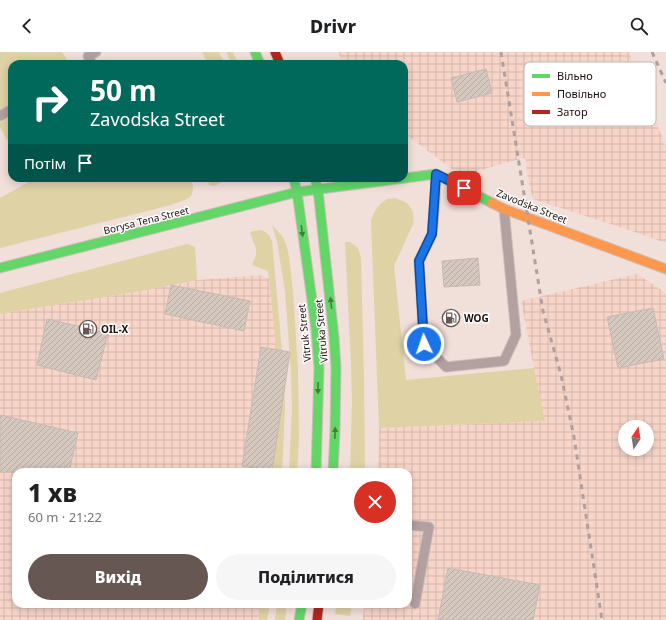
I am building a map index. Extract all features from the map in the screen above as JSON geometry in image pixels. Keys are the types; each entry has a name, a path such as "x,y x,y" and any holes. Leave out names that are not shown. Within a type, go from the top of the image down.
{"street":[{"path":"408,178 436,174"},
{"name":"Zavodska Street","path":"436,174 504,209 666,269"},
{"name":"Vitruk Street","path":"295,182 316,329 319,368 316,468"},
{"name":"Vitruka Street","path":"316,182 334,337 336,368 333,468"},
{"path":"318,190 377,182"},
{"name":"Borysa Tena Street","path":"0,268 297,192 318,190"},
{"path":"299,620 301,608"},
{"path":"316,620 318,608"}],"lane":[{"path":"90,60 88,56 96,52"},
{"path":"436,174 432,234 419,261 424,344 446,367 504,361 516,335 504,209"},
{"path":"412,525 428,527 415,604"}],"shaded area":[{"path":"0,52 62,52 67,60 8,60 8,105 0,110"},
{"path":"202,52 219,52 223,60 206,60"},
{"path":"226,52 233,52 236,60 230,60"},
{"path":"338,52 629,52 633,62 524,62 524,126 656,126 656,121 666,147 666,243 533,199 525,158 469,174 452,169 408,136 408,60 342,60"},
{"path":"8,117 7,140 0,127 0,122"},
{"path":"29,182 192,182 193,185 192,194 190,197 171,205 0,248 0,198"},
{"path":"208,182 222,182 215,186 210,185"},
{"path":"387,199 396,199 405,202 411,208 414,220 394,266 406,380 534,368 545,421 379,428 371,221 377,208"},
{"path":"272,225 283,237 287,247 293,291 298,369 299,439 297,468 289,468 292,408 291,373 285,291 277,242"},
{"path":"260,230 265,232 272,241 284,373 285,408 282,468 273,468 280,386 268,271 252,265 256,255 256,249 250,232"},
{"path":"345,242 350,242 358,248 361,258 365,468 350,468 352,402"},
{"path":"187,244 195,247 197,280 141,291 0,314 0,293"},
{"path":"637,274 666,293 666,620 362,620 364,608 412,608 412,468 378,468 379,428 544,421 521,301"},
{"path":"261,275 269,279 280,386 274,468 12,468 12,608 260,608 259,620 0,620 0,314 141,291 197,280"},
{"path":"260,608 269,608 267,620 259,620"},
{"path":"276,608 286,608 285,620 275,620"},
{"path":"336,608 351,608 350,616 335,614"}],"building":[{"path":"486,69 492,93 457,102 451,78"},
{"path":"478,258 480,285 444,287 442,261"},
{"path":"171,285 250,301 244,331 165,314"},
{"path":"653,308 664,359 618,368 607,317"},
{"path":"47,319 108,333 96,380 37,365"},
{"path":"261,347 290,352 272,468 254,468 242,466"},
{"path":"0,415 78,433 70,468 12,468 12,472 0,472"},
{"path":"448,568 540,585 533,620 438,620"}],"railway":[{"path":"501,52 543,311 561,375 574,437 602,620"},
{"path":"652,52 666,83"}],"traffic: fast":[{"path":"255,52 258,60"},
{"path":"408,178 436,174 492,203"},
{"path":"295,182 316,329 319,368 316,468"},
{"path":"316,182 334,337 336,368 333,468"},
{"path":"0,268 297,192 374,182"},
{"path":"299,620 301,608"}],"traffic: slow":[{"path":"492,203 504,209 666,269"}],"traffic: jam":[{"path":"275,52 278,60"},
{"path":"317,620 318,608"}],"place":[{"name":"WOG","path":"451,318"},
{"name":"OIL-X","path":"88,329"}],"route":[{"path":"424,344 419,261 432,234 436,174 464,188"}]}
